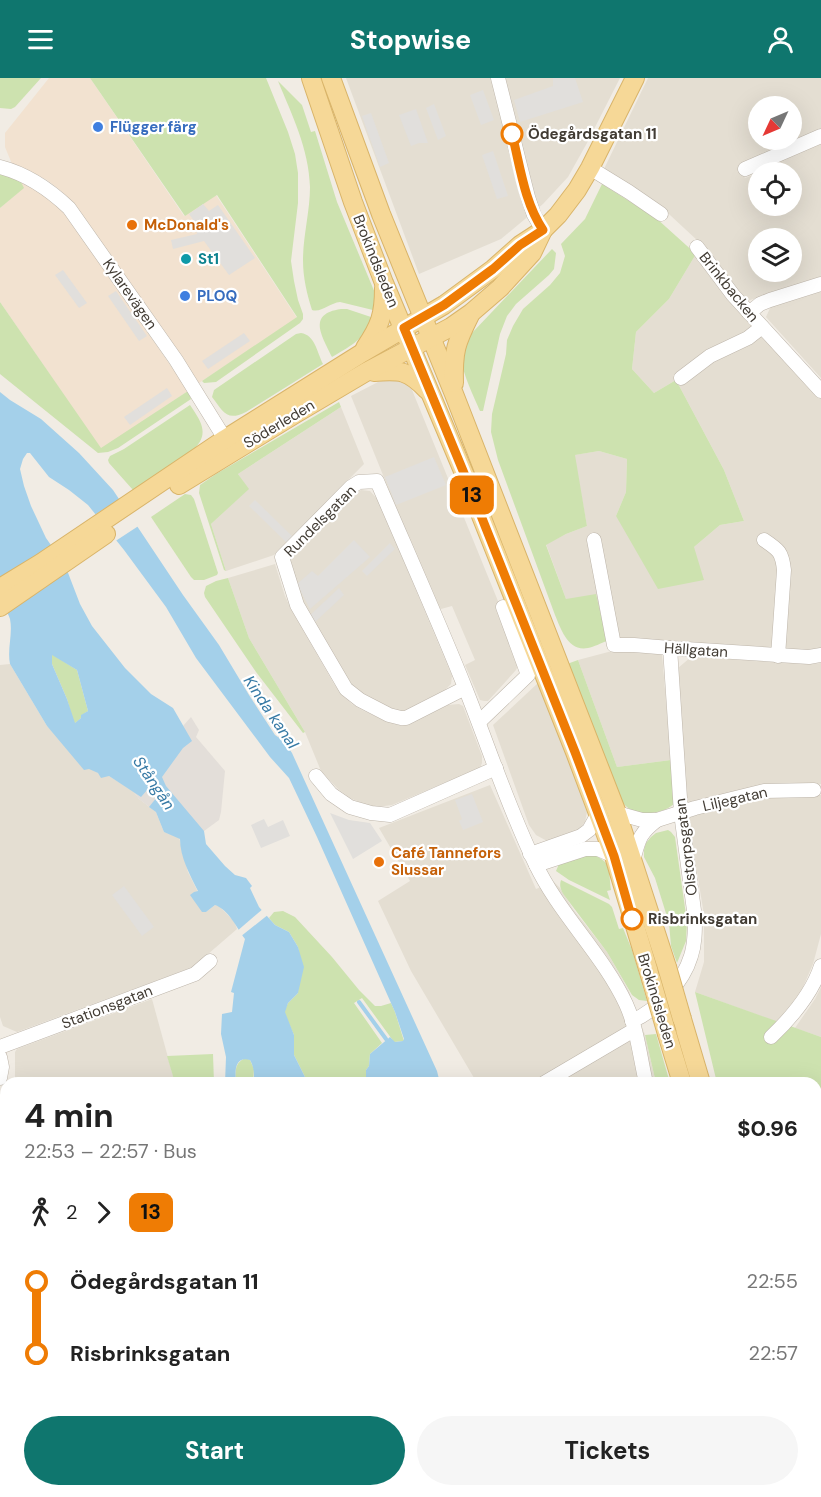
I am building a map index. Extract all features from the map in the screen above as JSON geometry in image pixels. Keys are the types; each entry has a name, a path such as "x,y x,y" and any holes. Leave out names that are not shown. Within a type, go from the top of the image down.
{"main road":[{"name":"Brokindsleden","path":"311,78 352,202 466,478 571,741 614,856 680,1077"},
{"name":"Brokindsleden","path":"331,78 381,214 454,394 617,813 699,1077"},
{"name":"Söderleden","path":"0,588 157,492 362,353 464,291 520,245 543,230 578,190 635,78"},
{"name":"Söderleden","path":"229,445 411,348 471,313 500,288 532,253 543,230"},
{"path":"362,353 382,318 384,283"},
{"path":"454,394 453,363 456,344 471,313"},
{"path":"366,372 400,371 412,377 430,394"},
{"name":"Söderleden","path":"0,607 157,492"}],"street":[{"path":"498,78 528,197 534,215 543,230"},
{"path":"745,169 821,136"},
{"name":"Kylarevägen","path":"0,167 39,183 69,208 176,360 229,445"},
{"path":"590,168 661,214"},
{"name":"Brinkbacken","path":"697,247 733,295 821,391"},
{"path":"749,313 760,304 821,284"},
{"name":"Brinkbacken","path":"681,378 710,357 748,338 762,327"},
{"name":"Rundelsgatan","path":"465,688 406,717 389,715 360,700 346,689 297,605 282,557 351,487 359,482 377,482 465,688 479,722"},
{"name":"Hällgatan","path":"594,540 614,645 778,656 821,655"},
{"path":"764,540 777,549 782,556 784,570 778,656"},
{"path":"503,607 528,675 479,722 533,860 554,899 604,966 626,1005 645,1077"},
{"name":"Olstorpsgatan","path":"553,1077 633,1025 648,1012 666,996 682,975 691,957 695,918 681,813 670,648"},
{"path":"316,776 332,794 350,807 390,815 496,768"},
{"name":"Liljegatan","path":"617,813 642,820 657,820 764,791 814,790"},
{"path":"533,860 581,836 589,830 598,814"},
{"path":"633,861 641,835 657,820"},
{"path":"533,860 592,848 614,856"},
{"name":"Stationsgatan","path":"0,1047 195,974 210,961"},
{"path":"771,1037 790,1019 821,966"},
{"path":"0,1057 2,1067 0,1077"}],"shaded area":[{"path":"49,78 90,78 184,216 216,195 297,318 199,383 75,205 47,180 12,164 5,147 5,133"},
{"path":"346,78 620,78 568,177 543,204 501,239 419,274"},
{"path":"553,78 575,78 583,102 520,122 514,100 553,86"},
{"path":"648,78 821,78 821,132 802,141 802,96 748,96 748,150 784,150 759,162 748,162 748,168 741,171 745,178 748,177 748,216 802,216 802,162 776,162 821,141 821,278 744,302 698,241 657,203 603,171"},
{"path":"483,90 494,120 481,125 470,95"},
{"path":"434,104 446,136 438,140 426,108"},
{"path":"416,109 428,143 411,146 399,115"},
{"path":"371,113 389,163 380,167 362,116"},
{"path":"493,151 508,196 497,199 482,155"},
{"path":"20,180 51,199 64,212 188,391 101,449 0,302 0,208 23,188"},
{"path":"203,204 209,211 218,205 255,258 229,275 204,241 173,249 171,240 197,234 194,221 189,214"},
{"path":"696,254 736,308 821,398 821,649 808,652 607,641 566,599 546,544 587,526 574,455 599,451 627,459 626,492 616,516 694,547 720,525 744,521 724,470 676,380 654,393 632,369 636,332 669,299"},
{"path":"63,270 87,303 79,308 55,275"},
{"path":"116,291 147,336 139,341 108,296"},
{"path":"821,291 821,378 766,317 771,306"},
{"path":"244,333 250,341 208,369 202,361"},
{"path":"389,379 410,385 500,606 519,663 516,670 488,701 480,700 465,665 475,660 452,606 441,609 434,601 351,396"},
{"path":"167,388 172,396 130,425 124,417"},
{"path":"341,407 364,464 274,555 226,571 211,524 248,489 238,474"},
{"path":"434,457 446,485 396,505 385,477"},
{"path":"361,490 370,491 378,500 452,676 451,684 443,692 412,709 403,711 395,711 383,706 351,685 305,609 288,560"},
{"path":"255,500 293,537 287,543 249,506"},
{"path":"354,540 370,557 310,609 297,584 312,571 318,576"},
{"path":"390,543 395,549 367,576 362,571"},
{"path":"275,564 292,611 343,696 362,710 402,726 447,705 463,706 482,756 480,768 392,805 377,807 366,805 350,798 338,789 321,771 305,732 249,638 228,578"},
{"path":"339,588 344,595 314,623 308,617"},
{"path":"612,651 662,654 671,760 617,767 578,660"},
{"path":"691,657 821,663 821,784 777,785 687,807 678,668"},
{"path":"10,664 47,726 89,768 109,776 133,791 139,799 156,812 164,832 179,837 188,872 206,912 215,905 219,906 234,921 237,929 193,967 17,1032 3,1026 0,1017 0,665"},
{"path":"538,683 587,812 585,822 576,833 547,841 536,835 529,825 493,725"},
{"path":"191,717 199,730 196,737 225,771 221,812 219,820 204,831 179,837 164,832 156,812 139,799 133,791 187,735 183,726"},
{"path":"490,785 536,889 554,882 560,888 573,909 607,952 629,991 645,1035 655,1077 473,1077 411,971 378,901 410,881 379,828"},
{"path":"472,794 483,822 463,830 459,821 462,819 455,800"},
{"path":"781,795 821,795 821,934 813,964 800,994 780,1023 695,992 704,962 704,915 688,816"},
{"path":"330,813 349,820 370,823 382,841 353,859"},
{"path":"264,819 268,827 283,820 290,836 261,848 251,825"},
{"path":"124,886 154,927 142,936 112,895"},
{"path":"821,987 821,1037 795,1028"},
{"path":"152,999 173,1077 15,1077 17,1049"}],"green space":[{"path":"0,78 41,78 11,109 0,108"},
{"path":"90,78 266,78 288,132 298,173 298,203 291,261 303,319 216,382 204,383 202,381 297,317 217,195 185,216"},
{"path":"278,81 302,105 311,132 315,131 337,202 375,293 377,311 340,302 319,310 312,310 303,260 310,196 307,159 299,132"},
{"path":"0,174 20,180 24,188 0,208"},
{"path":"602,184 656,218 696,254 669,299 636,332 632,369 654,393 676,380 724,470 744,521 720,525 694,547 704,580 658,589 616,516 626,492 627,459 599,451 575,455 587,526 546,545 566,599 596,594 607,641 581,648 570,643 557,621 498,460 491,432 492,414 506,354 507,340 513,326 523,309 560,273 565,256 561,244 585,219"},
{"path":"552,249 556,253 554,269 516,304 507,316 500,334 483,411 480,411 462,365 462,351 471,334"},
{"path":"0,302 101,448 188,391 191,399 118,448 98,453 0,374"},
{"path":"341,309 374,318 356,341 332,357 322,334 320,321 330,312"},
{"path":"296,334 306,334 313,341 323,364 246,412 234,416 222,411 212,397 214,390"},
{"path":"339,402 341,407 238,474 249,489 211,524 226,571 224,570 199,493 200,485"},
{"path":"190,405 202,426 200,442 195,448 133,490 109,463 110,456"},
{"path":"185,494 191,495 194,499 218,573 204,580 194,580 191,577 151,517"},
{"path":"228,578 249,638 305,732 303,733 256,672 205,597 206,586"},
{"path":"52,654 77,670 88,711 74,724 67,699 52,664"},
{"path":"578,660 617,767 671,760 674,804 670,807 654,813 643,813 631,809 621,801 567,664"},
{"path":"668,830 675,837 687,922 686,941 677,963 671,946 669,923 655,878 644,857 646,843 651,837"},
{"path":"587,852 607,865 611,890 607,891 610,900 556,871 559,864"},
{"path":"561,880 612,907 619,929 623,928 632,950 647,1001 639,1000 632,995 607,952 564,895"},
{"path":"283,911 295,917 375,1006 391,1003 404,1041 394,1042 362,998 354,1003 382,1043 370,1054 366,1077 305,1077 294,1055 294,1035 284,1012 288,1003 298,993 298,947 289,932 275,925 269,918 274,912"},
{"path":"695,992 821,1037 821,1077 716,1077"},
{"path":"656,1034 668,1077 655,1077 645,1035"},
{"path":"213,1054 214,1077 173,1077 167,1056"},
{"path":"246,1058 250,1060 254,1069 253,1077 236,1077 237,1065"}],"water":[{"name":"Stångån","path":"0,392 41,419 79,453 113,490 219,645 275,735 284,741 292,753 438,1077 366,1077 370,1054 390,1037 395,1042 404,1039 395,1012 289,778 270,757 196,658 166,607 124,550 88,505 49,477 30,453 27,453 23,459 20,469 31,506 46,538 65,565 80,604 92,626 125,668 151,694 173,708 192,741 183,748 162,777 166,786 204,831 206,844 235,875 246,878 252,886 250,888 259,907 275,925 289,932 298,947 304,967 298,993 288,1003 285,1012 294,1035 294,1055 305,1077 254,1077 250,1060 245,1059 238,1063 236,1077 225,1077 226,1057 221,1034 222,1014 232,1012 234,993 231,992 245,939 232,919 220,907 215,905 206,912 202,912 190,895 198,891 184,859 180,839 164,832 156,812 149,807 157,797 148,789 141,797 109,776 101,778 98,773 89,769 84,770 47,726 10,664 11,630 8,614 0,601","holes":["52,655 77,670 88,711 81,715 75,723 52,664"]}],"pier":[{"path":"121,498 140,525 114,542 93,516"},
{"path":"264,908 269,914 240,937 236,932"}],"waterway":[{"path":"359,1002 386,1039"}],"bus line":[{"name":"13","path":"512,134 528,197 534,215 543,230 520,245 493,269 444,305 404,328 575,752 614,856 632,919"}],"place":[{"name":"Flügger färg","path":"98,127"},
{"name":"Ödegårdsgatan 11","path":"512,134"},
{"name":"McDonald's","path":"132,225"},
{"name":"St1","path":"186,259"},
{"name":"PLOQ","path":"185,296"},
{"name":"Café Tannefors Slussar","path":"379,862"},
{"name":"Risbrinksgatan","path":"632,919"}],"water label":[{"name":"Kinda kanal","path":"271,712"}]}
